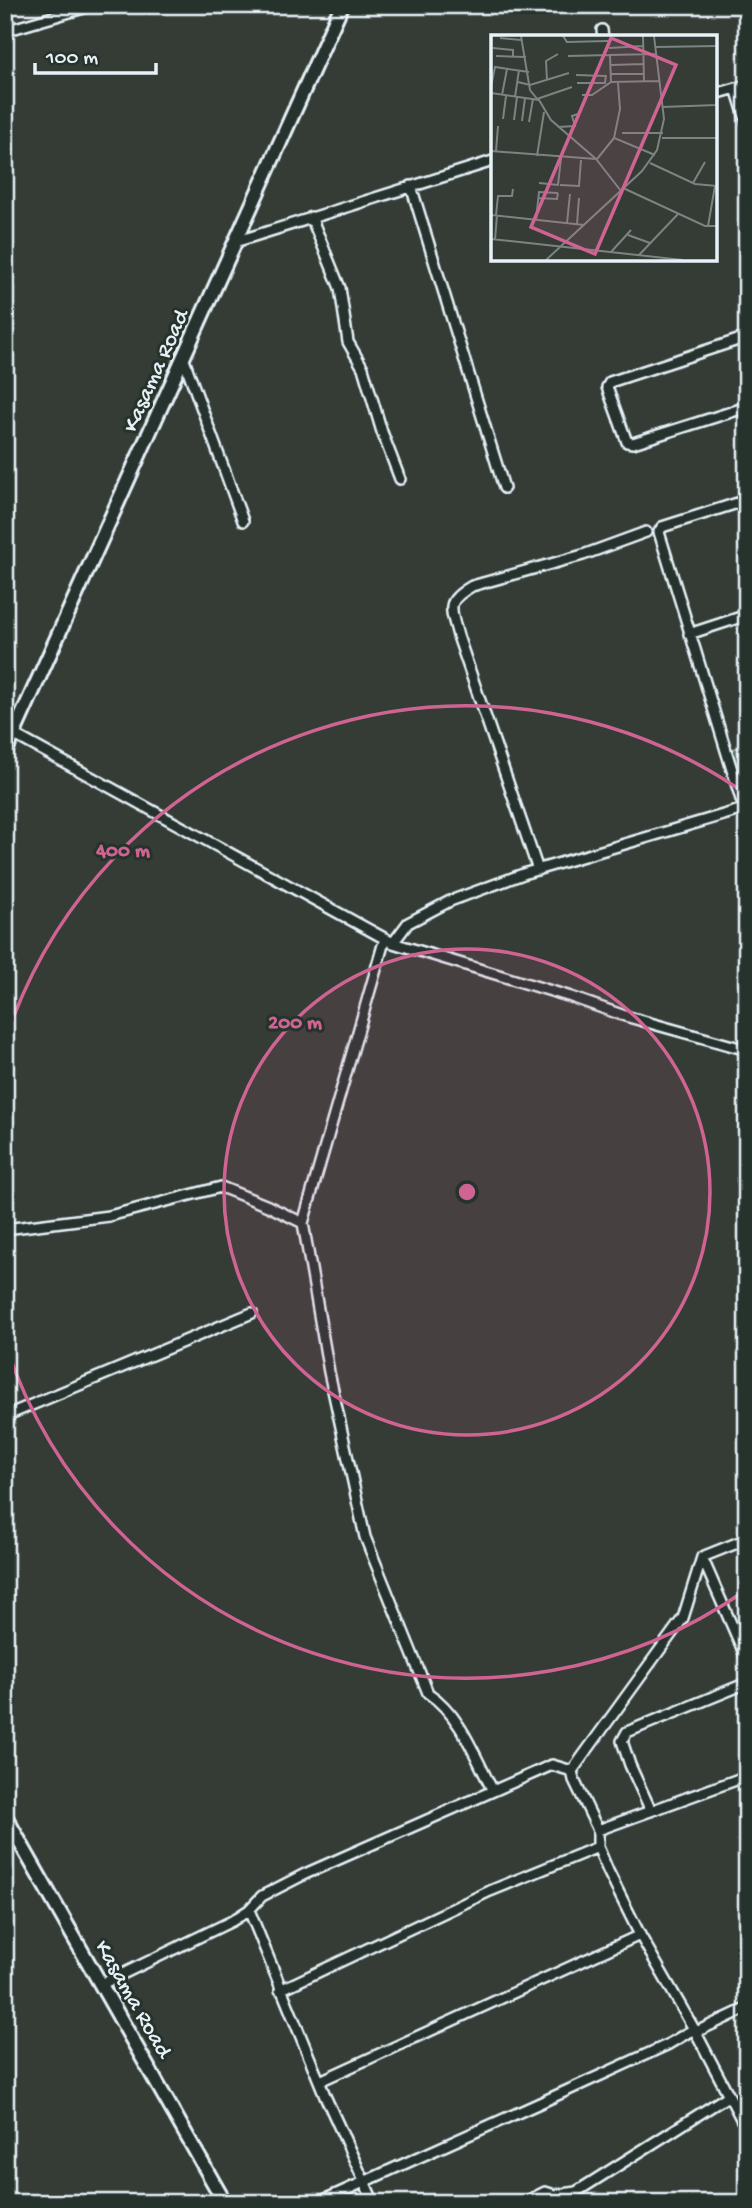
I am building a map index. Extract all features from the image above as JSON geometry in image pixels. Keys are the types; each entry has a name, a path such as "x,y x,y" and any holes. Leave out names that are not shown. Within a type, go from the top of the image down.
{"street":[{"path":"5,31 94,5"},
{"name":"Kasama Road","path":"5,753 342,5"},
{"path":"717,93 742,87"},
{"path":"742,87 747,101"},
{"path":"742,87 747,123"},
{"path":"235,242 491,163"},
{"path":"411,186 504,488"},
{"path":"311,217 340,288 348,342 363,368 382,432 400,479"},
{"path":"747,337 610,382 607,387 627,442 633,443 747,407"},
{"path":"183,357 243,521"},
{"path":"493,1791 459,1725 443,1703 428,1693 366,1537 329,1372 303,1223 389,940 423,914 538,870 746,808 659,532 662,527 747,500"},
{"path":"538,870 458,636 451,608 456,595 472,586 583,555 646,533"},
{"path":"689,634 747,615"},
{"path":"13,734 389,940 625,1016 747,1050"},
{"path":"747,1178 743,1180 747,1184"},
{"path":"5,1229 109,1216 221,1187 303,1223"},
{"path":"5,1416 252,1313"},
{"path":"747,1539 702,1558 683,1618 572,1771 598,1830 598,1847 640,1936 695,2030 747,2130"},
{"path":"702,1558 747,1660"},
{"path":"651,1811 622,1741 627,1732 747,1683"},
{"path":"102,1984 249,1910 262,1896 305,1874 552,1765 572,1771"},
{"path":"598,1830 747,1776"},
{"name":"Kasama Road","path":"5,1816 226,2203"},
{"path":"280,1990 490,1891 598,1847"},
{"path":"249,1910 280,1990 374,2203"},
{"path":"320,2081 640,1936"},
{"path":"317,2203 747,2008"},
{"path":"523,2203 545,2192 555,2195 576,2192 728,2096"}],"green space":[{"path":"747,744 747,797 730,750"}]}
